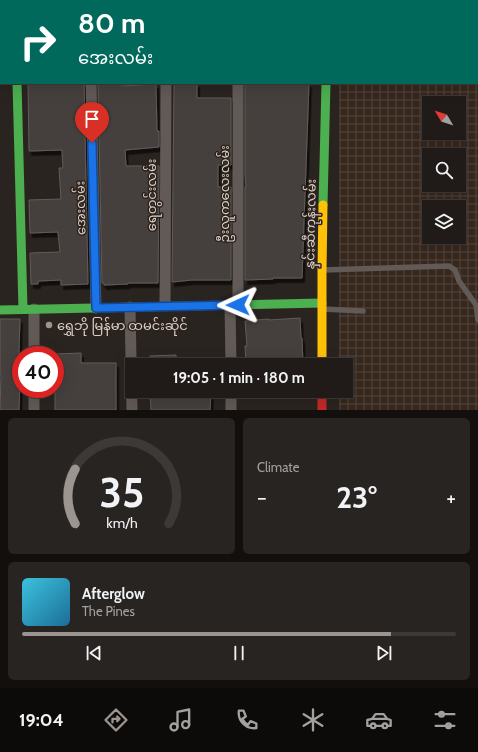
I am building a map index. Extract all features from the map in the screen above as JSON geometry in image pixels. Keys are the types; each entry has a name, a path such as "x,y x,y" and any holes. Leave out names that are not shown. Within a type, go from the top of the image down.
{"street":[{"path":"17,84 28,309 33,346"},
{"name":"အေးလမ်း","path":"91,84 96,308"},
{"name":"ရေတွင်းလမ်း","path":"165,306 166,84"},
{"name":"ဦးလူကလေးလမ်း","path":"231,358 234,305 238,84"},
{"name":"နှင်းဆီကုန်းလမ်း","path":"322,358 322,270 326,84"},
{"path":"0,310 234,305 322,306"},
{"path":"130,307 132,410"},
{"path":"34,398 34,410"},
{"path":"231,398 231,410"},
{"path":"322,398 322,410"}],"lane":[{"path":"322,270 449,266 455,270 459,281 476,305 478,320"},
{"path":"322,306 363,311"}],"shaded area":[{"path":"339,84 478,84 478,410 339,410 339,398 353,398 353,358 339,358"}],"building":[{"path":"28,84 84,84 88,284 61,285 61,280 38,281 38,284 31,284 30,253 60,252 58,232 30,233 29,200 61,199 59,168 63,168 62,150 29,151"},
{"path":"98,84 122,84 122,86 156,84 157,131 159,131 159,147 125,150 126,166 159,166 158,283 104,285 104,283 102,283"},
{"path":"174,84 197,84 197,98 231,98 231,165 218,165 218,187 231,187 231,280 192,280 172,282"},
{"path":"245,84 309,84 302,278 245,280"},
{"path":"300,318 303,358 246,358 245,346 247,346 245,321"},
{"path":"0,319 20,319 19,346 12,346 12,398 19,398 19,410 0,410"},
{"path":"81,353 81,363 116,363 116,410 55,410 55,398 64,398 64,354"},
{"path":"176,355 176,358 150,358 150,356"},
{"path":"150,398 211,398 210,410 151,410"}],"traffic: fast":[{"path":"17,84 23,309"},
{"path":"323,205 326,84"},
{"path":"0,310 322,303"}],"traffic: slow":[{"path":"322,358 323,205"}],"traffic: jam":[{"path":"322,398 322,410"}],"place":[{"name":"ရွှေဘို မြန်မာ ထမင်းဆိုင်","path":"49,325"}],"route":[{"path":"92,143 96,308 238,305"}]}
